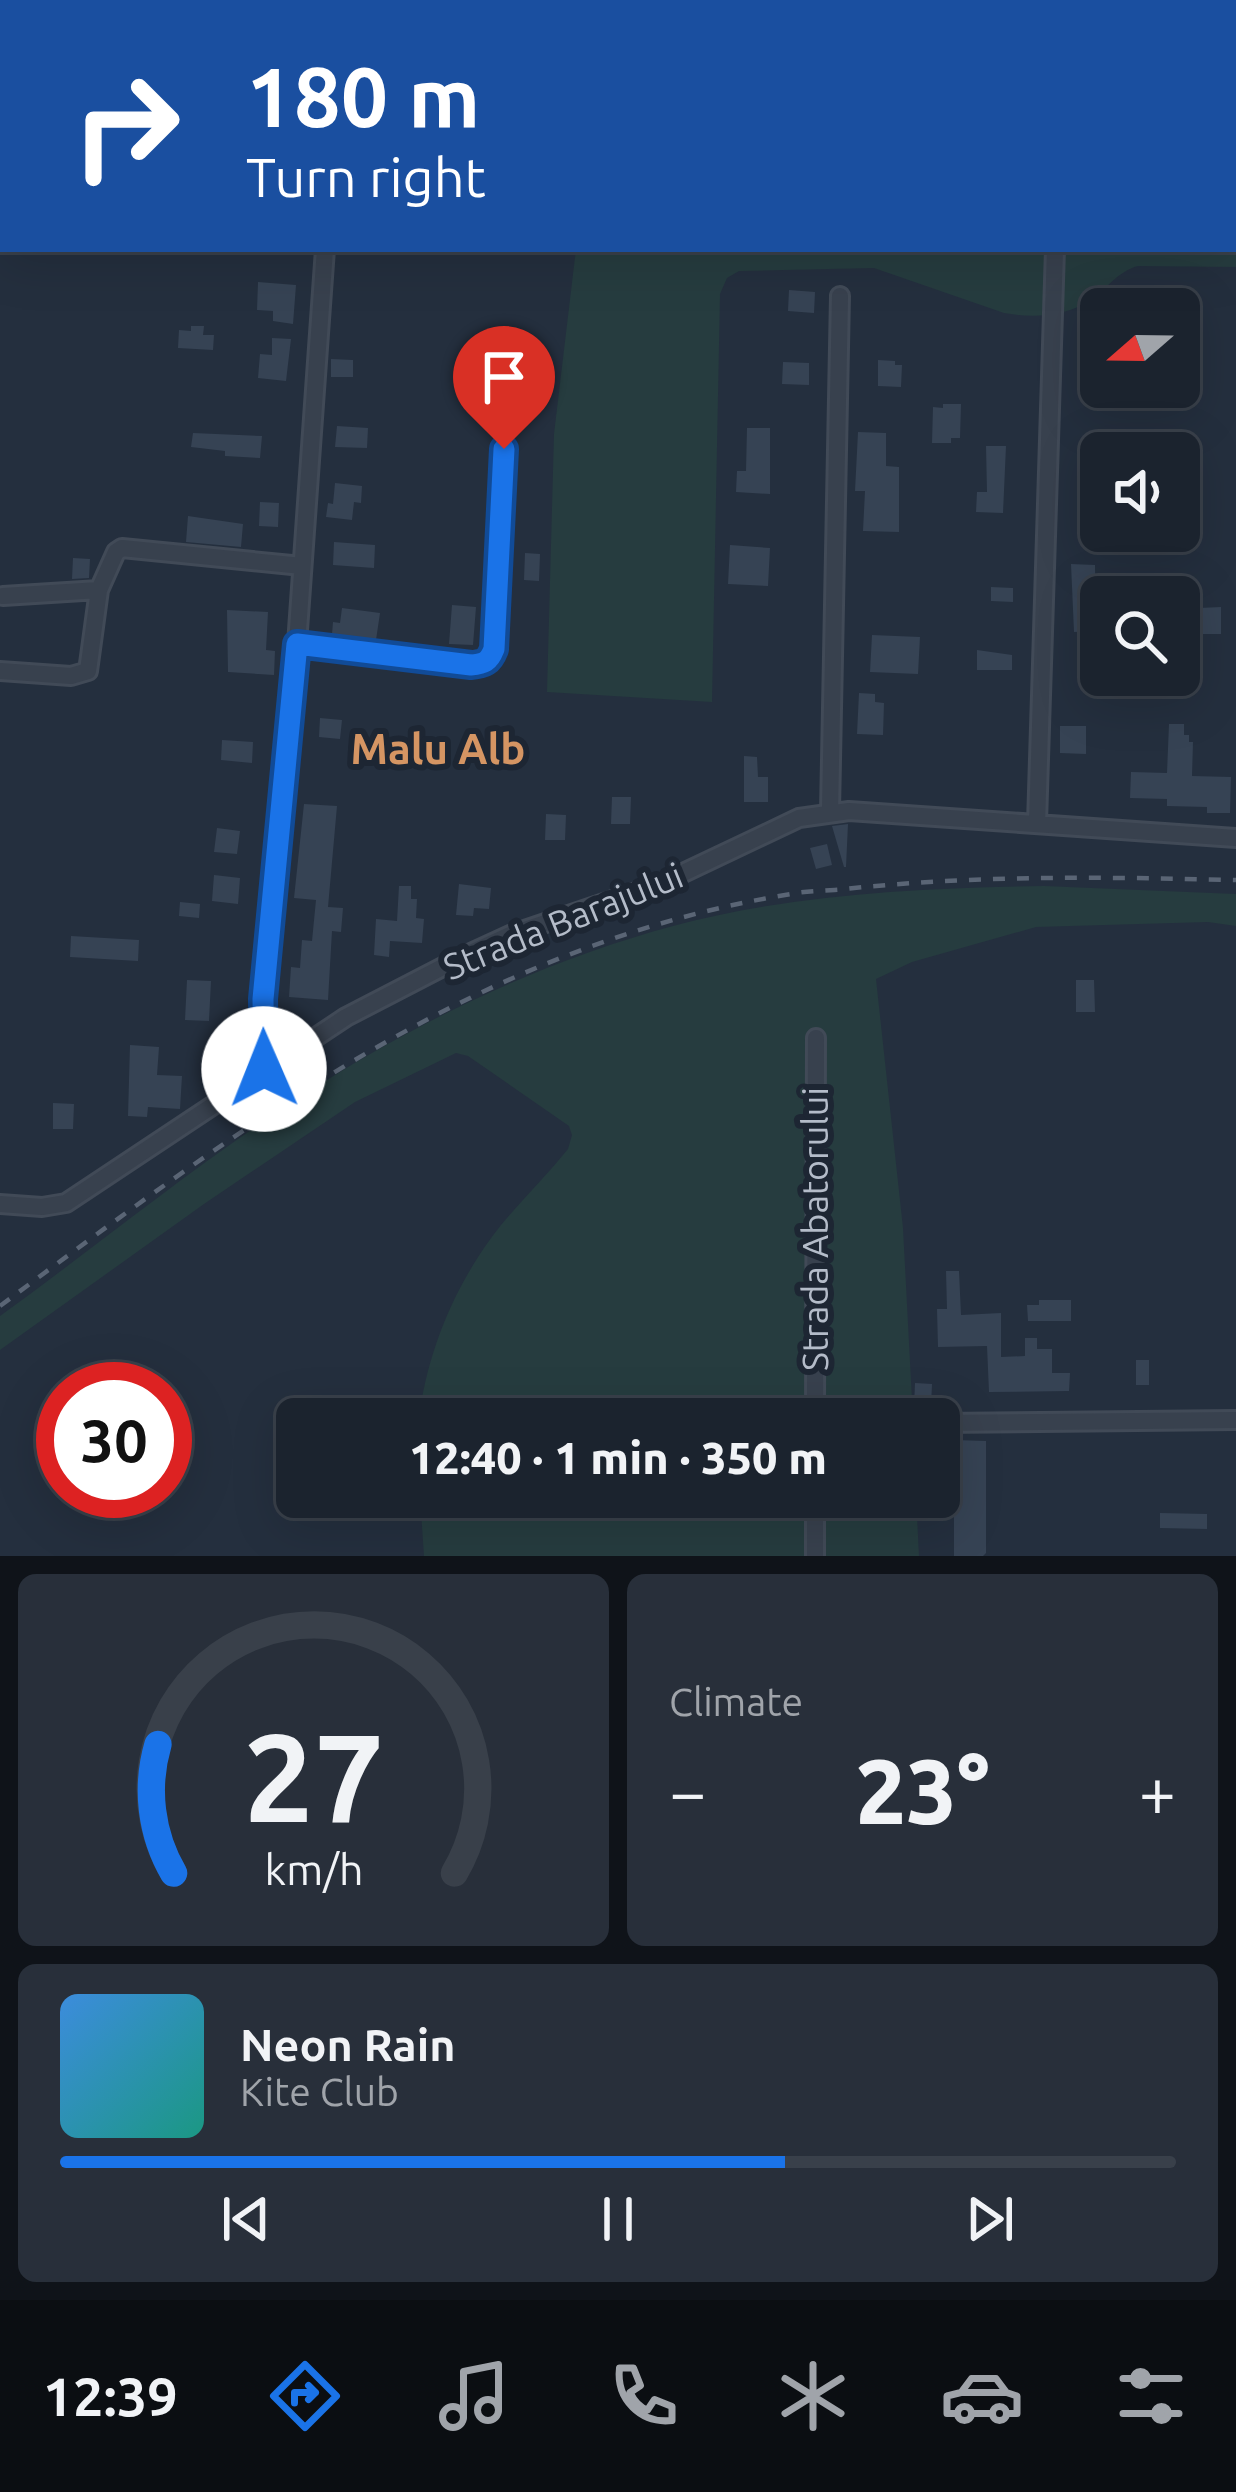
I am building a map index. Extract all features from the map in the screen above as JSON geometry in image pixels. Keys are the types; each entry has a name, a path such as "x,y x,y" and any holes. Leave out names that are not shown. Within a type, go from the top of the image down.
{"street":[{"path":"264,1069 263,999 297,644 325,252"},
{"path":"1037,823 1055,252"},
{"path":"830,811 840,296"},
{"path":"297,644 484,664 494,649 504,449"},
{"path":"0,671 71,676 88,670 99,590 122,548 302,566"},
{"path":"3,596 99,590"},
{"name":"Strada Barajului","path":"0,1204 42,1207 66,1203 346,1017 510,935 660,884 800,818 830,811 1236,838"},
{"name":"Strada Abatorului","path":"815,1398 816,1038"},
{"path":"960,1423 1236,1420"},
{"path":"815,1518 815,1556"}],"green space":[{"path":"576,252 1236,252 1236,267 1138,266 1105,288 1080,288 1080,306 1037,316 1004,313 874,268 739,271 727,278 720,294 712,702 547,692 554,434"},
{"path":"1044,886 1236,894 1236,926 1208,922 1036,927 912,962 876,979 903,1228 912,1398 422,1398 446,1317 471,1269 501,1225 568,1149 572,1135 569,1126 468,1056 456,1053 355,1102 0,1350 0,1316 187,1176 345,1069 481,996 624,940 718,915 857,895"},
{"path":"421,1518 917,1518 919,1556 424,1556"}],"building":[{"path":"258,282 296,285 293,324 273,321 273,311 257,310"},
{"path":"789,290 815,292 814,313 788,311"},
{"path":"191,326 204,326 203,335 214,335 213,350 178,348 179,330 191,331"},
{"path":"272,338 291,339 286,381 258,378 260,354 272,355"},
{"path":"331,359 353,360 353,377 331,377"},
{"path":"878,360 902,365 901,387 878,386"},
{"path":"783,362 809,363 809,385 782,384"},
{"path":"492,371 513,372 511,400 491,398"},
{"path":"943,404 961,404 960,438 932,443 933,407 943,408"},
{"path":"337,426 368,428 367,448 335,447"},
{"path":"747,428 770,428 770,494 736,492 737,471 746,471"},
{"path":"858,432 886,433 886,466 899,467 899,532 863,531 865,491 855,491"},
{"path":"193,433 262,436 260,458 191,447"},
{"path":"986,446 1006,446 1003,513 976,512 977,492 987,492"},
{"path":"335,483 362,486 361,503 354,502 352,520 326,517"},
{"path":"260,502 279,503 278,527 259,526"},
{"path":"188,516 243,524 241,547 186,542"},
{"path":"334,542 375,545 374,568 333,565"},
{"path":"730,545 770,548 768,586 728,584"},
{"path":"525,553 540,554 539,581 524,580"},
{"path":"73,558 90,559 89,578 72,579"},
{"path":"1071,564 1095,565 1095,576 1080,576 1080,632 1074,632"},
{"path":"991,587 1013,588 1013,602 991,601"},
{"path":"452,605 476,607 473,645 449,644"},
{"path":"1221,607 1221,634 1200,634 1200,608"},
{"path":"342,608 380,613 376,640 332,634"},
{"path":"227,610 268,612 266,650 275,651 274,675 228,672"},
{"path":"872,635 920,637 918,674 870,672"},
{"path":"977,650 1012,655 1012,670 977,670"},
{"path":"859,693 875,694 875,702 884,703 883,735 857,734"},
{"path":"320,718 342,720 340,739 319,737"},
{"path":"1169,724 1184,724 1184,735 1193,742 1192,776 1231,777 1230,813 1167,806 1167,799 1130,798 1131,772 1167,773"},
{"path":"1060,726 1086,726 1086,754 1060,753"},
{"path":"222,740 253,742 252,763 221,760"},
{"path":"744,756 757,757 758,777 768,777 768,802 744,802"},
{"path":"612,797 631,797 630,824 611,824"},
{"path":"304,804 337,806 328,907 343,908 341,932 332,931 328,1000 289,997 291,967 300,968 302,940 312,941 316,900 294,898"},
{"path":"546,814 566,815 565,840 545,840"},
{"path":"848,824 846,867 844,867 832,826"},
{"path":"217,828 240,831 237,854 214,852"},
{"path":"827,844 832,865 816,869 810,848"},
{"path":"214,875 240,878 238,904 212,901"},
{"path":"459,884 491,888 489,909 474,908 473,916 456,915"},
{"path":"399,886 411,886 411,899 417,899 416,918 424,919 422,943 390,941 389,957 374,955 376,919 397,921"},
{"path":"180,902 200,904 199,918 179,916"},
{"path":"71,936 139,940 138,961 70,957"},
{"path":"187,980 211,981 209,1021 185,1020"},
{"path":"1076,980 1094,980 1095,1012 1076,1012"},
{"path":"130,1045 159,1047 157,1075 182,1076 180,1109 148,1107 147,1117 128,1116"},
{"path":"53,1103 74,1104 73,1129 53,1129"},
{"path":"946,1271 959,1271 961,1315 1001,1313 1001,1357 1025,1356 1025,1338 1037,1338 1037,1349 1052,1349 1052,1373 1070,1373 1069,1391 989,1392 987,1346 938,1347 937,1309 947,1309"},
{"path":"1039,1300 1071,1300 1071,1321 1028,1321 1027,1305 1039,1305"},
{"path":"1136,1360 1149,1360 1149,1385 1136,1385"},
{"path":"915,1383 932,1384 931,1398 914,1398"},
{"path":"960,1440 986,1441 986,1553 954,1556 954,1518 960,1518"},
{"path":"1160,1513 1207,1514 1207,1529 1160,1528"}],"railway":[{"path":"0,1306 183,1172 371,1050 469,998 571,954 678,919 806,892 998,879 1236,880"}],"district":[{"name":"Malu Alb","path":"438,749"}],"route":[{"path":"264,1069 263,999 297,644 484,664 494,649 504,449"}]}
